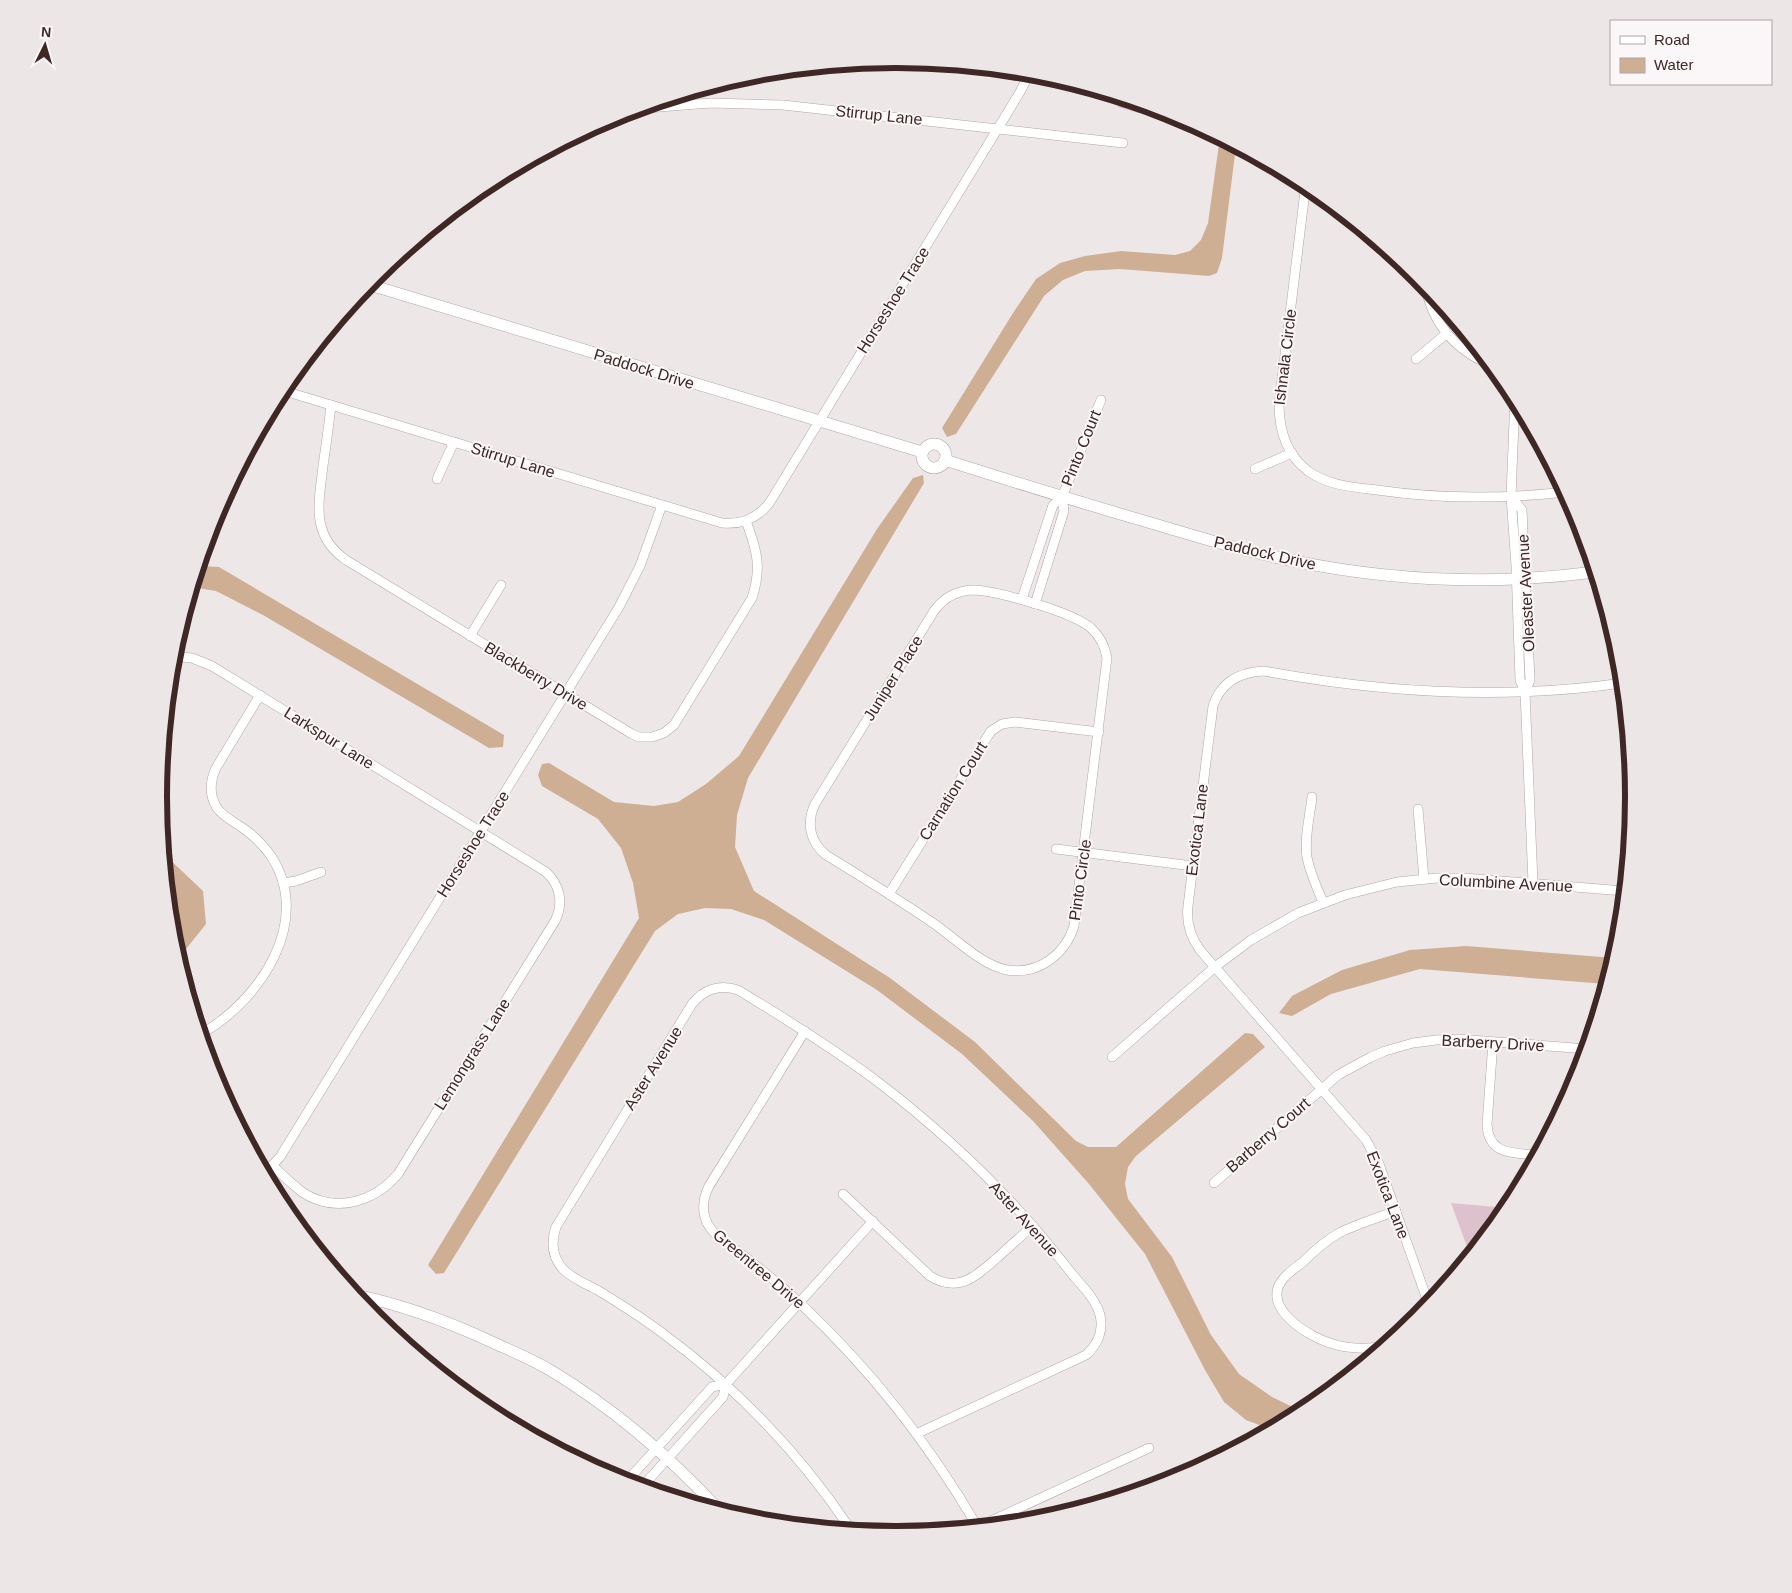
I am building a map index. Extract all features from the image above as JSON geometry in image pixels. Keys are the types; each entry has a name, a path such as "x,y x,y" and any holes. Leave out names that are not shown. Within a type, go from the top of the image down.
{"street":[{"name":"Horseshoe Trace","path":"746,521 766,507 1026,80"},
{"name":"Stirrup Lane","path":"659,107 710,103 774,104 1123,142"},
{"name":"Ishnala Circle","path":"1305,193 1279,404 1281,430 1292,453 1309,472 1331,483 1344,486 1433,496 1511,496 1558,493"},
{"name":"Paddock Drive","path":"376,287 922,452"},
{"path":"1430,301 1432,309 1446,334 1467,352 1477,358"},
{"path":"1416,358 1446,334"},
{"name":"Stirrup Lane","path":"289,392 722,523 734,524 746,521"},
{"name":"Pinto Court","path":"1062,497 1101,400"},
{"name":"Blackberry Drive","path":"331,405 318,509 321,529 327,541 336,552 470,636 639,737 658,736 674,725 752,598 757,580 757,554 746,521"},
{"name":"Oleaster Avenue","path":"1514,411 1511,496 1520,578 1520,680 1525,692 1533,883"},
{"path":"437,479 454,442"},
{"path":"930,444 938,444 944,449 945,460 936,468 928,466 922,460 922,452 930,444"},
{"path":"1256,469 1292,453"},
{"name":"Paddock Drive","path":"945,460 1062,497 1230,546 1294,561 1355,571 1425,578 1520,578 1589,572"},
{"path":"1022,599 1054,505 1062,497"},
{"path":"1034,604 1064,511 1062,497"},
{"name":"Horseshoe Trace","path":"270,1169 629,590 650,541 662,505"},
{"path":"470,636 501,585"},
{"name":"Juniper Place","path":"810,829 810,816 815,804 938,606 952,596 969,590 981,590 1022,599"},
{"name":"Pinto Circle","path":"810,829 814,842 821,851 889,894 994,966 1006,970 1027,970 1040,966 1062,950 1069,938 1075,919 1107,664 1106,652 1101,641 1090,627 1080,621 1022,599"},
{"name":"Larkspur Lane","path":"181,657 205,662 481,831"},
{"name":"Exotica Lane","path":"1426,1296 1373,1152 1358,1130 1196,944 1188,926 1192,866 1213,706 1221,689 1235,678 1252,672 1264,671 1354,686 1447,692 1525,692 1616,684"},
{"path":"206,1031 228,1016 260,979 281,942 286,921 283,883 271,857 248,831 223,814 216,806 212,793 211,780 216,768 260,695"},
{"name":"Carnation Court","path":"889,894 991,731 1002,724 1015,722 1099,732"},
{"path":"1312,797 1307,836 1307,855 1309,867 1322,902"},
{"path":"1418,809 1424,879"},
{"name":"Lemongrass Lane","path":"273,1166 303,1192 313,1198 336,1203 354,1202 371,1197 381,1191 398,1174 555,921 560,906 560,894 551,876 481,831"},
{"path":"1056,849 1192,866"},
{"path":"283,883 296,881 321,872"},
{"name":"Columbine Avenue","path":"1112,1057 1216,967 1251,940 1274,925 1322,902 1371,888 1424,879 1464,878 1619,891"},
{"name":"Aster Avenue","path":"847,1524 800,1461 767,1424 726,1384 633,1312 564,1270 554,1253 554,1233 556,1227 692,1004 707,991 719,987 738,990 805,1031 879,1083 933,1127 974,1165 1033,1226 1094,1302 1101,1320 1098,1340 1090,1351 1080,1359 918,1434"},
{"name":"Greentree Drive","path":"805,1031 709,1186 704,1205 708,1224 716,1235 772,1278 799,1302 862,1365 918,1434 975,1521"},
{"name":"Barberry Drive","path":"1322,1088 1351,1067 1371,1057 1399,1046 1436,1040 1458,1039 1580,1048"},
{"path":"1494,1042 1487,1124 1489,1136 1496,1147 1508,1153 1531,1155"},
{"name":"Barberry Court","path":"1214,1183 1322,1088"},
{"path":"843,1194 930,1276 942,1282 955,1283 974,1278 1033,1226"},
{"path":"1373,1348 1362,1349 1347,1347 1318,1339 1293,1323 1283,1313 1277,1298 1278,1291 1283,1279 1323,1244 1352,1227 1396,1211"},
{"path":"647,1481 723,1397 726,1384 873,1221"},
{"path":"368,1298 400,1306 451,1324 549,1370 595,1399 657,1448 711,1502"},
{"path":"632,1476 712,1387 726,1384"},
{"path":"995,1518 1149,1448"}],"shaded area":[{"path":"1118,102 1140,110 1138,113 1118,107"},
{"path":"1451,1203 1498,1207 1474,1240 1467,1248"}],"water":[{"path":"1219,144 1235,152 1222,258 1217,273 1209,276 1120,269 1085,271 1063,280 1044,296 956,434 947,437 942,428 1036,279 1060,263 1085,256 1121,251 1175,255 1190,251 1201,240 1208,223"},
{"path":"923,475 924,483 748,778 737,815 735,847 754,891 890,978 975,1042 1076,1141 1088,1147 1116,1147 1245,1033 1253,1034 1265,1047 1136,1156 1128,1167 1125,1184 1128,1199 1172,1257 1211,1335 1239,1374 1272,1397 1294,1407 1263,1426 1246,1420 1224,1402 1205,1370 1145,1254 1089,1184 1033,1121 962,1054 877,990 764,920 731,909 705,908 678,914 655,931 444,1273 436,1274 428,1265 639,918 633,883 621,848 598,819 542,786 538,775 542,764 549,763 614,802 654,806 678,802 706,784 739,756 877,529 913,478"},
{"path":"205,566 219,567 504,735 503,747 489,748 263,615 216,591 198,588"},
{"path":"170,860 203,891 206,924 184,952 173,892"},
{"path":"1466,946 1607,957 1600,984 1420,969 1331,994 1292,1016 1279,1013 1292,996 1342,970 1410,950"}]}
